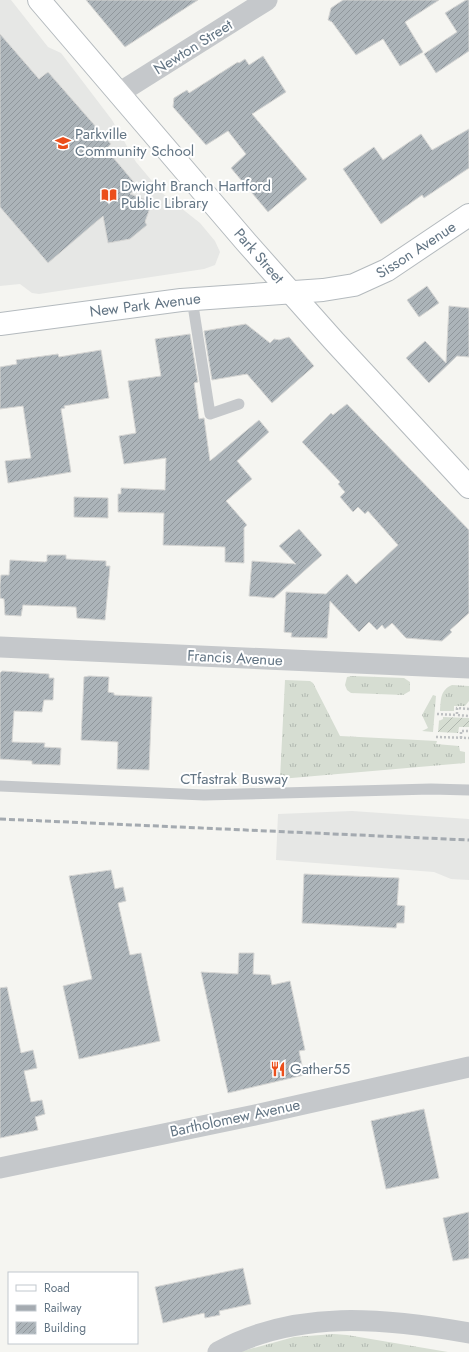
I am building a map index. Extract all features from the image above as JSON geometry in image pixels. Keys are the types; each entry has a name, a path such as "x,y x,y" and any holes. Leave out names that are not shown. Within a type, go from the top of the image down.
{"main road":[{"name":"Park Street","path":"39,0 291,292 469,487"},
{"name":"Sisson Avenue","path":"291,292 336,288 371,278 387,270 469,215"},
{"name":"New Park Avenue","path":"0,324 192,299 291,292"}],"street":[{"name":"Newton Street","path":"119,93 267,0"},
{"name":"Francis Avenue","path":"0,648 469,668"},
{"name":"Bartholomew Avenue","path":"0,1168 469,1067"},
{"path":"218,1352 252,1336 279,1327 312,1322 364,1319 423,1325 469,1333"}],"lane":[{"path":"192,299 210,414 239,404"},
{"name":"CTfastrak Busway","path":"0,786 204,795 431,789 469,790"}],"path":[{"path":"457,715 457,708 469,709"},
{"path":"437,714 469,716"},
{"path":"461,738 461,731 469,731"},
{"path":"436,737 469,738"}],"shaded area":[{"name":"Parkville Community School","path":"0,0 11,0 48,47 61,53 112,120 136,162 162,193 200,223 215,241 220,252 215,265 204,269 39,294 32,293 20,284 0,286"},
{"path":"352,811 469,819 469,880 451,879 434,872 276,860 278,814"}],"green space":[{"path":"347,677 404,678 410,682 410,691 403,695 351,693 347,690 345,685"},
{"path":"285,680 310,681 313,683 340,736 437,741 436,744 459,746 460,751 465,752 465,763 280,779"},
{"path":"452,685 469,686 469,701 465,706 454,706 454,711 440,711 443,693"},
{"path":"433,695 436,696 433,732 422,731 428,728 422,715"},
{"path":"443,717 469,718 469,727 459,727 458,733 438,732 439,721 443,719"},
{"path":"334,1334 448,1352 239,1352 294,1337"}],"building":[{"path":"86,0 198,0 125,47"},
{"path":"343,0 439,0 405,22 423,52 400,66 383,39 356,55 332,22 328,20 331,8"},
{"path":"466,0 469,0 469,51 436,73 424,54 457,32 445,13"},
{"path":"0,34 39,79 48,72 111,144 106,149 138,187 130,194 152,202 145,222 147,225 130,239 108,243 103,216 48,263 0,207"},
{"path":"263,56 286,92 252,114 307,179 268,212 231,168 246,154 228,131 206,145 173,107 174,98 187,90 189,93 238,62 239,63 245,59 249,65"},
{"path":"469,129 469,168 424,198 422,195 381,224 343,169 374,147 383,160 421,134 432,150"},
{"path":"427,286 439,303 419,317 407,300"},
{"path":"449,306 469,308 469,357 457,356 429,383 406,358 425,341 446,363"},
{"path":"246,324 270,343 274,339 279,340 289,337 314,366 272,403 247,374 212,380 204,331"},
{"path":"190,334 198,382 194,383 199,419 204,418 210,461 259,420 269,432 237,461 252,479 226,501 247,525 244,528 244,563 225,562 225,547 163,545 164,513 118,512 118,494 121,494 121,488 165,490 166,458 124,464 119,436 136,433 128,381 161,376 155,339"},
{"path":"101,350 109,398 64,406 65,408 61,409 71,472 8,483 5,461 31,458 23,406 0,409 0,367 17,364 16,360 58,354 59,357"},
{"path":"347,404 469,530 469,613 450,630 452,632 442,641 406,638 392,623 385,629 382,625 377,630 369,622 359,632 330,601 327,638 291,637 292,633 284,632 286,592 326,594 347,574 356,584 398,545 368,511 365,514 358,507 353,512 340,497 345,492 338,484 340,482 302,442 331,413 333,415"},
{"path":"74,497 108,498 108,518 74,517"},
{"path":"299,529 322,555 274,598 249,596 252,561 296,564 279,546"},
{"path":"47,555 66,555 66,559 106,561 106,566 110,566 105,620 77,618 76,607 23,605 21,616 5,615 4,599 0,598 0,584 1,575 9,575 10,560 45,562 47,561"},
{"path":"2,671 49,674 49,678 54,678 53,700 44,700 42,712 14,711 12,742 45,743 44,747 61,748 60,765 32,764 32,761 0,759 0,673"},
{"path":"84,677 109,677 108,692 114,693 114,695 152,697 149,770 117,769 118,742 81,740"},
{"path":"111,870 115,889 123,887 126,901 118,903 130,955 141,953 160,1041 79,1059 63,986 92,979 69,876"},
{"path":"304,874 399,878 397,905 405,906 404,923 397,923 396,928 302,923"},
{"path":"239,953 254,953 253,974 270,975 272,985 290,981 305,1050 299,1051 304,1075 228,1093 201,972 238,974"},
{"path":"7,987 21,1053 33,1050 37,1068 24,1071 31,1102 42,1100 45,1114 35,1117 38,1130 0,1138 0,988"},
{"path":"424,1109 439,1178 386,1189 371,1121"},
{"path":"469,1212 469,1258 453,1261 443,1218"},
{"path":"243,1268 251,1304 219,1311 220,1315 205,1318 204,1313 163,1323 155,1287"}],"railway":[{"path":"0,819 469,840"}],"place":[{"name":"Parkville Community School","path":"63,143"},
{"name":"Dwight Branch Hartford Public Library","path":"109,195"},
{"name":"Gather55","path":"278,1069"}]}
